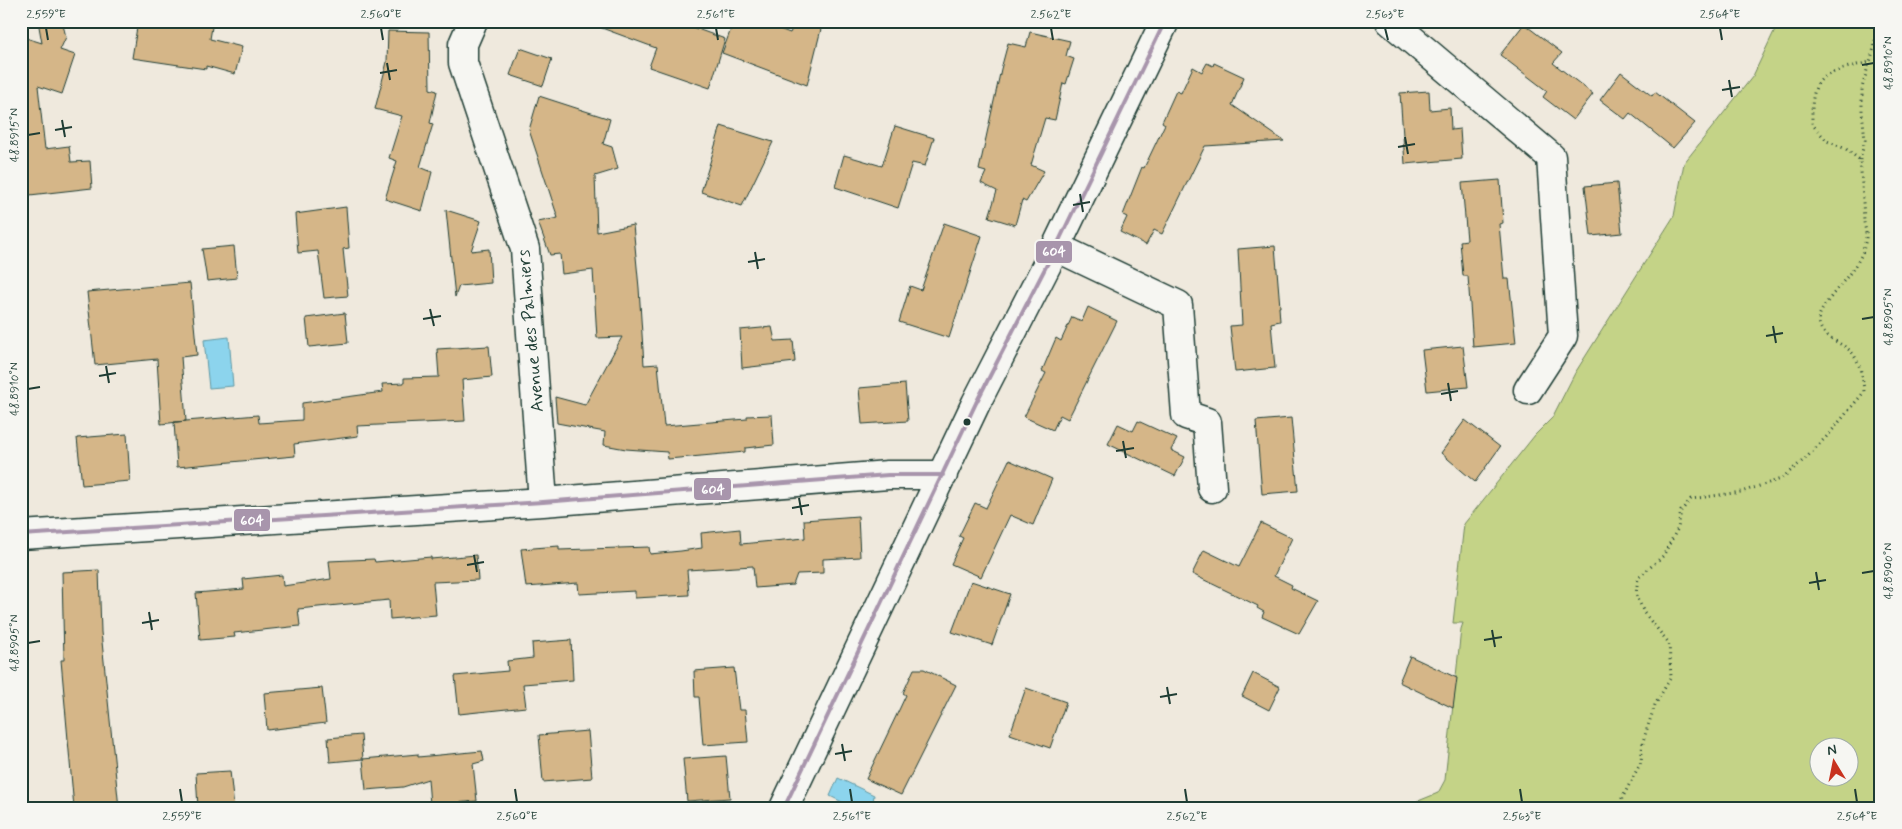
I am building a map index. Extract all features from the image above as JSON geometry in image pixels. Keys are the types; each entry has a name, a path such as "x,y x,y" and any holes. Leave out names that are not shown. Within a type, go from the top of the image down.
{"street":[{"name":"Avenue des Palmiers","path":"473,21 463,44 463,63 525,250 544,502"},
{"path":"784,808 976,403 1056,247 1164,21"},
{"path":"1390,21 1551,157 1563,336 1528,390"},
{"path":"1056,247 1178,306 1186,415 1207,422 1212,488"},
{"path":"21,534 544,502 888,475 943,475"}],"path":[{"path":"1617,808 1641,762 1644,741 1655,705 1671,677 1669,643 1644,613 1636,594 1638,578 1663,556 1678,528 1681,511 1691,499 1741,492 1781,479 1812,452 1864,392 1862,373 1853,353 1828,335 1820,326 1819,316 1824,306 1853,271 1862,252 1866,233 1860,160 1865,140 1862,88 1874,48 1878,21"},
{"path":"1860,160 1846,149 1827,141 1812,124 1813,99 1820,81 1838,70 1870,62"}],"green space":[{"path":"1779,21 1881,21 1881,808 1401,808 1438,793 1445,780 1463,623 1453,623 1464,524 1535,435 1552,418 1575,373 1674,216 1684,163 1753,76"}],"water":[{"path":"229,337 233,386 209,388 204,340"},
{"path":"838,778 874,795 872,808 854,808 830,796"}],"building":[{"path":"38,21 62,21 66,37 60,50 75,55 62,94 38,86 45,149 69,146 71,162 90,161 92,188 21,196 21,170 23,170 21,151 21,81 23,81 21,80 21,51 26,38 42,43"},
{"path":"138,21 213,21 210,39 242,47 235,74 206,66 206,69 132,58"},
{"path":"592,21 675,21 725,39 710,88 649,67 656,48 591,24"},
{"path":"734,21 758,21 790,33 796,21 823,21 807,85 722,53"},
{"path":"1524,24 1562,53 1553,63 1593,94 1573,120 1543,97 1547,91 1500,55"},
{"path":"388,31 429,32 430,89 437,91 430,123 433,124 420,167 432,172 422,211 385,199 397,161 389,158 402,116 375,109 387,62"},
{"path":"1030,32 1070,41 1066,56 1074,59 1066,84 1063,83 1055,120 1045,118 1031,165 1044,171 1026,202 1022,200 1015,225 989,217 997,191 981,183 986,172 979,170 1008,43 1026,47"},
{"path":"520,48 552,59 543,86 510,75"},
{"path":"1207,63 1213,66 1214,63 1244,77 1232,105 1284,141 1205,146 1162,234 1154,230 1146,245 1120,232 1127,217 1123,215 1142,167 1144,168 1165,124 1162,122 1176,91 1181,93 1193,67 1202,72"},
{"path":"1621,72 1652,96 1655,92 1695,123 1673,148 1630,113 1625,119 1600,100"},
{"path":"1429,91 1430,110 1450,108 1451,130 1460,129 1462,159 1405,164 1400,93"},
{"path":"539,96 610,119 603,144 612,147 618,169 595,176 597,232 633,225 644,365 658,364 664,426 747,419 747,416 772,415 774,445 745,448 745,452 668,459 667,452 626,449 604,445 605,432 557,423 555,397 585,405 622,337 597,338 593,270 562,274 560,254 550,255 538,222 558,218 529,130"},
{"path":"721,126 773,142 742,206 701,192"},
{"path":"895,126 934,138 925,166 912,163 898,208 835,187 844,155 882,166"},
{"path":"1500,180 1503,223 1499,224 1504,279 1509,279 1516,343 1473,347 1468,276 1463,276 1460,241 1467,240 1462,183"},
{"path":"1617,183 1622,233 1591,236 1585,186"},
{"path":"346,207 349,248 343,249 348,296 324,298 318,251 298,253 295,214"},
{"path":"446,210 481,221 471,251 489,249 491,283 459,286 455,297"},
{"path":"944,223 982,236 949,338 899,322 910,286 921,290"},
{"path":"234,246 237,278 207,281 202,249"},
{"path":"1275,246 1280,321 1271,323 1275,368 1235,372 1230,326 1242,325 1238,249"},
{"path":"190,283 197,355 181,357 186,421 161,424 157,359 95,365 87,292"},
{"path":"1088,307 1117,321 1068,419 1060,415 1053,430 1024,417 1046,373 1042,371 1056,338 1061,341 1072,317 1082,321"},
{"path":"345,313 348,343 309,347 306,318"},
{"path":"772,327 775,341 793,340 795,362 742,368 740,330"},
{"path":"489,346 492,377 462,380 465,421 357,426 358,436 294,444 295,456 177,467 174,422 258,415 259,423 302,420 302,403 383,392 382,384 404,383 404,378 439,377 437,349"},
{"path":"1463,346 1468,387 1427,391 1422,350"},
{"path":"905,384 908,421 862,424 859,388"},
{"path":"1291,418 1298,491 1262,494 1256,421"},
{"path":"1465,420 1500,447 1475,482 1441,453"},
{"path":"1138,421 1177,439 1171,450 1185,457 1175,476 1108,444 1118,424 1133,431"},
{"path":"127,434 130,481 82,485 77,438"},
{"path":"1009,460 1052,479 1033,525 1010,515 981,577 951,564 963,538 959,536 975,503 986,508"},
{"path":"858,516 860,557 823,559 823,573 797,574 793,585 755,588 753,566 687,570 689,595 635,598 635,591 579,594 578,583 526,587 521,549 559,546 559,550 649,547 650,554 681,551 702,548 701,533 740,529 741,544 805,538 804,520"},
{"path":"1261,523 1292,538 1274,576 1292,585 1291,588 1318,601 1299,634 1262,617 1264,612 1257,608 1258,606 1192,574 1204,550 1239,567"},
{"path":"476,555 478,580 433,582 436,615 390,619 389,600 298,609 300,626 234,633 235,637 200,640 196,593 244,589 243,579 282,575 283,586 331,579 329,561 374,559 375,562"},
{"path":"99,570 101,632 119,808 74,808 61,660 64,660 62,572"},
{"path":"971,581 1010,594 992,645 952,632"},
{"path":"571,640 573,680 523,684 526,707 459,714 455,676 508,671 507,661 533,658 532,643"},
{"path":"1410,656 1457,678 1453,708 1399,682"},
{"path":"734,668 739,710 745,710 748,742 703,745 699,697 695,697 694,671"},
{"path":"914,669 924,669 956,685 901,795 866,779 906,695 903,693"},
{"path":"1253,673 1280,687 1269,710 1242,696"},
{"path":"322,688 326,723 267,730 264,693"},
{"path":"1026,688 1066,702 1050,748 1010,734"},
{"path":"588,731 592,778 543,782 539,735"},
{"path":"361,735 363,759 330,762 328,738"},
{"path":"482,751 484,761 473,764 477,801 430,805 428,779 403,787 366,790 363,759 418,754 418,757"},
{"path":"726,756 730,798 687,801 683,759"},
{"path":"230,771 234,808 198,808 196,773"}],"transit line":[{"name":"604","path":"784,808 976,403 1056,247 1165,21"},
{"name":"604","path":"21,535 543,502 888,475 943,475"}]}
